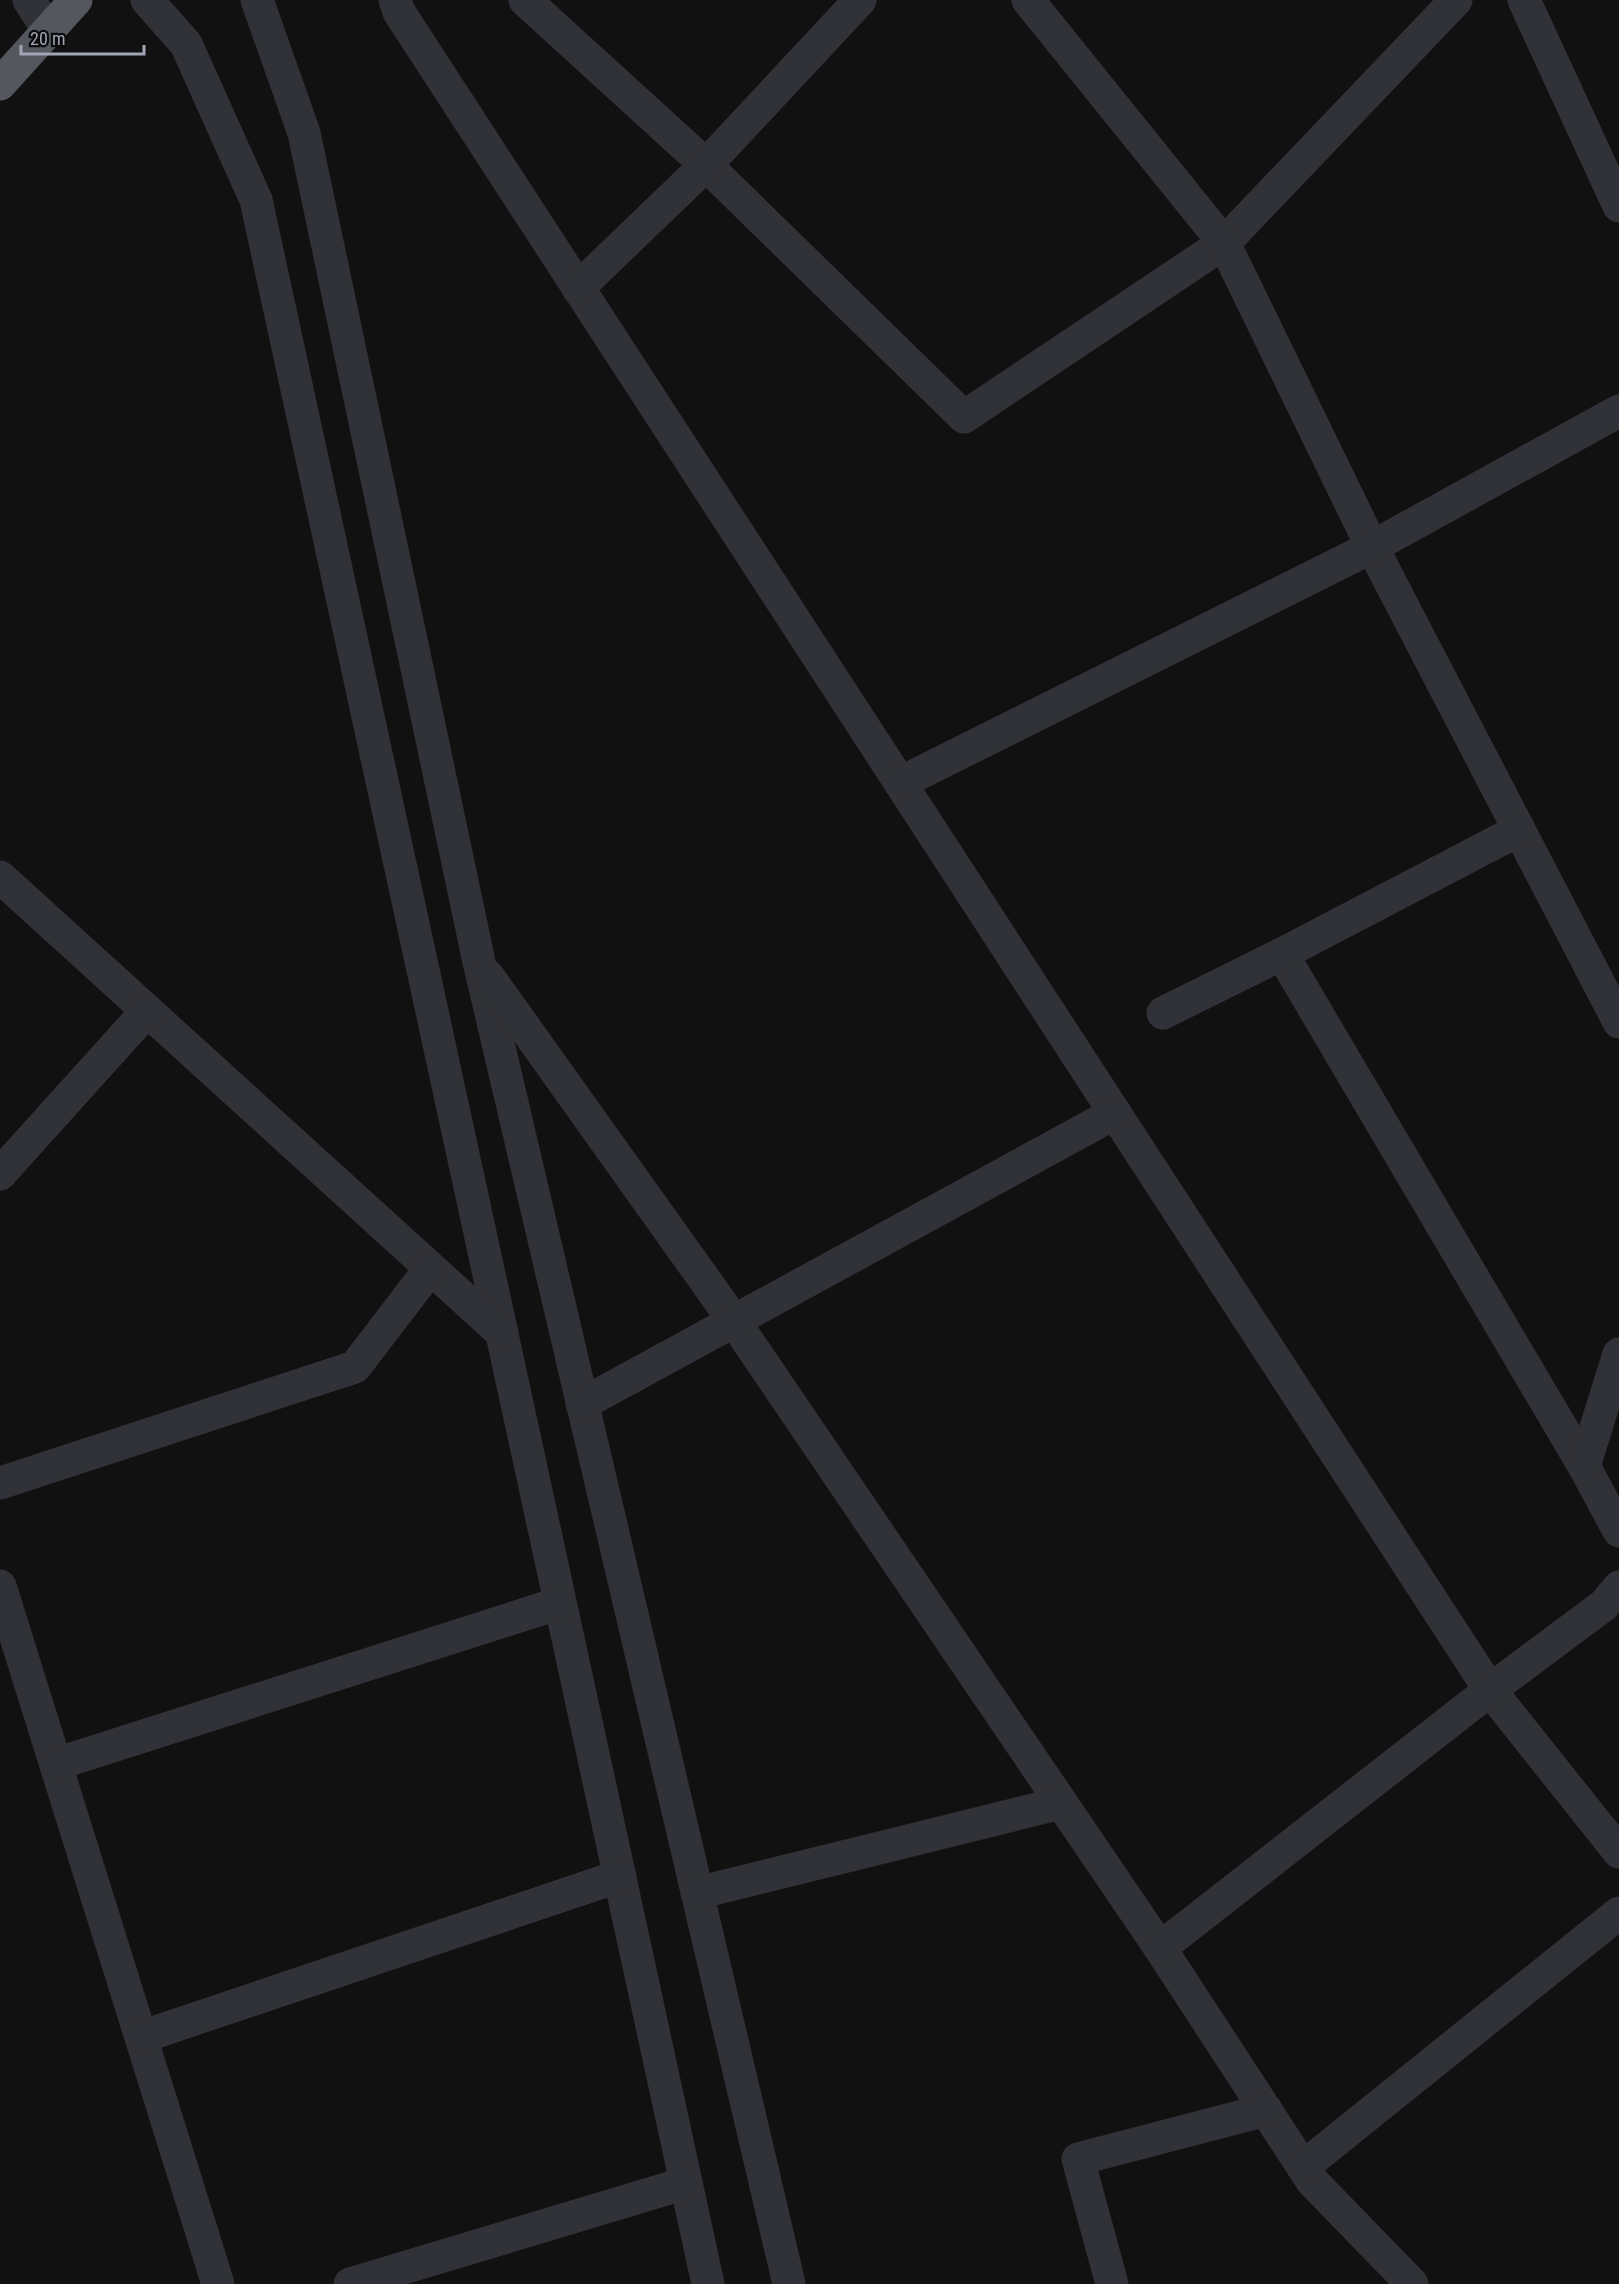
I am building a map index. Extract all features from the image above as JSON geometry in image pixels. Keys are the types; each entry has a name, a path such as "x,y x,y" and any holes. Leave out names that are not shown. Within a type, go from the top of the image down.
{"highway":[{"path":"0,84 76,0"}],"street":[{"path":"29,0 50,31"},
{"path":"147,0 186,44 255,200 708,2284"},
{"path":"257,0 304,133 479,962 789,2284"},
{"path":"394,0 399,12 1490,1690 1619,1852"},
{"path":"525,0 706,165 964,417 1224,243 1456,0"},
{"path":"578,288 706,165 860,0"},
{"path":"1028,0 1224,243 1372,547 1619,1022"},
{"path":"1524,0 1619,206"},
{"path":"900,783 1372,547 1619,411"},
{"path":"1163,1013 1282,954 1519,830"},
{"path":"0,878 502,1333"},
{"path":"1282,954 1584,1466 1619,1531"},
{"path":"479,962 734,1321 1160,1948 1312,2181 1412,2284"},
{"path":"0,1174 147,1011"},
{"path":"582,1404 1115,1113"},
{"path":"0,1483 354,1367 430,1269"},
{"path":"1584,1466 1619,1354"},
{"path":"0,1586 218,2284"},
{"path":"1160,1948 1490,1690 1604,1605 1619,1587"},
{"path":"56,1764 560,1603"},
{"path":"697,1893 1061,1803"},
{"path":"141,2037 620,1876"},
{"path":"1303,2167 1619,1912"},
{"path":"1112,2284 1078,2159 1266,2110"},
{"path":"350,2284 686,2183"}]}
